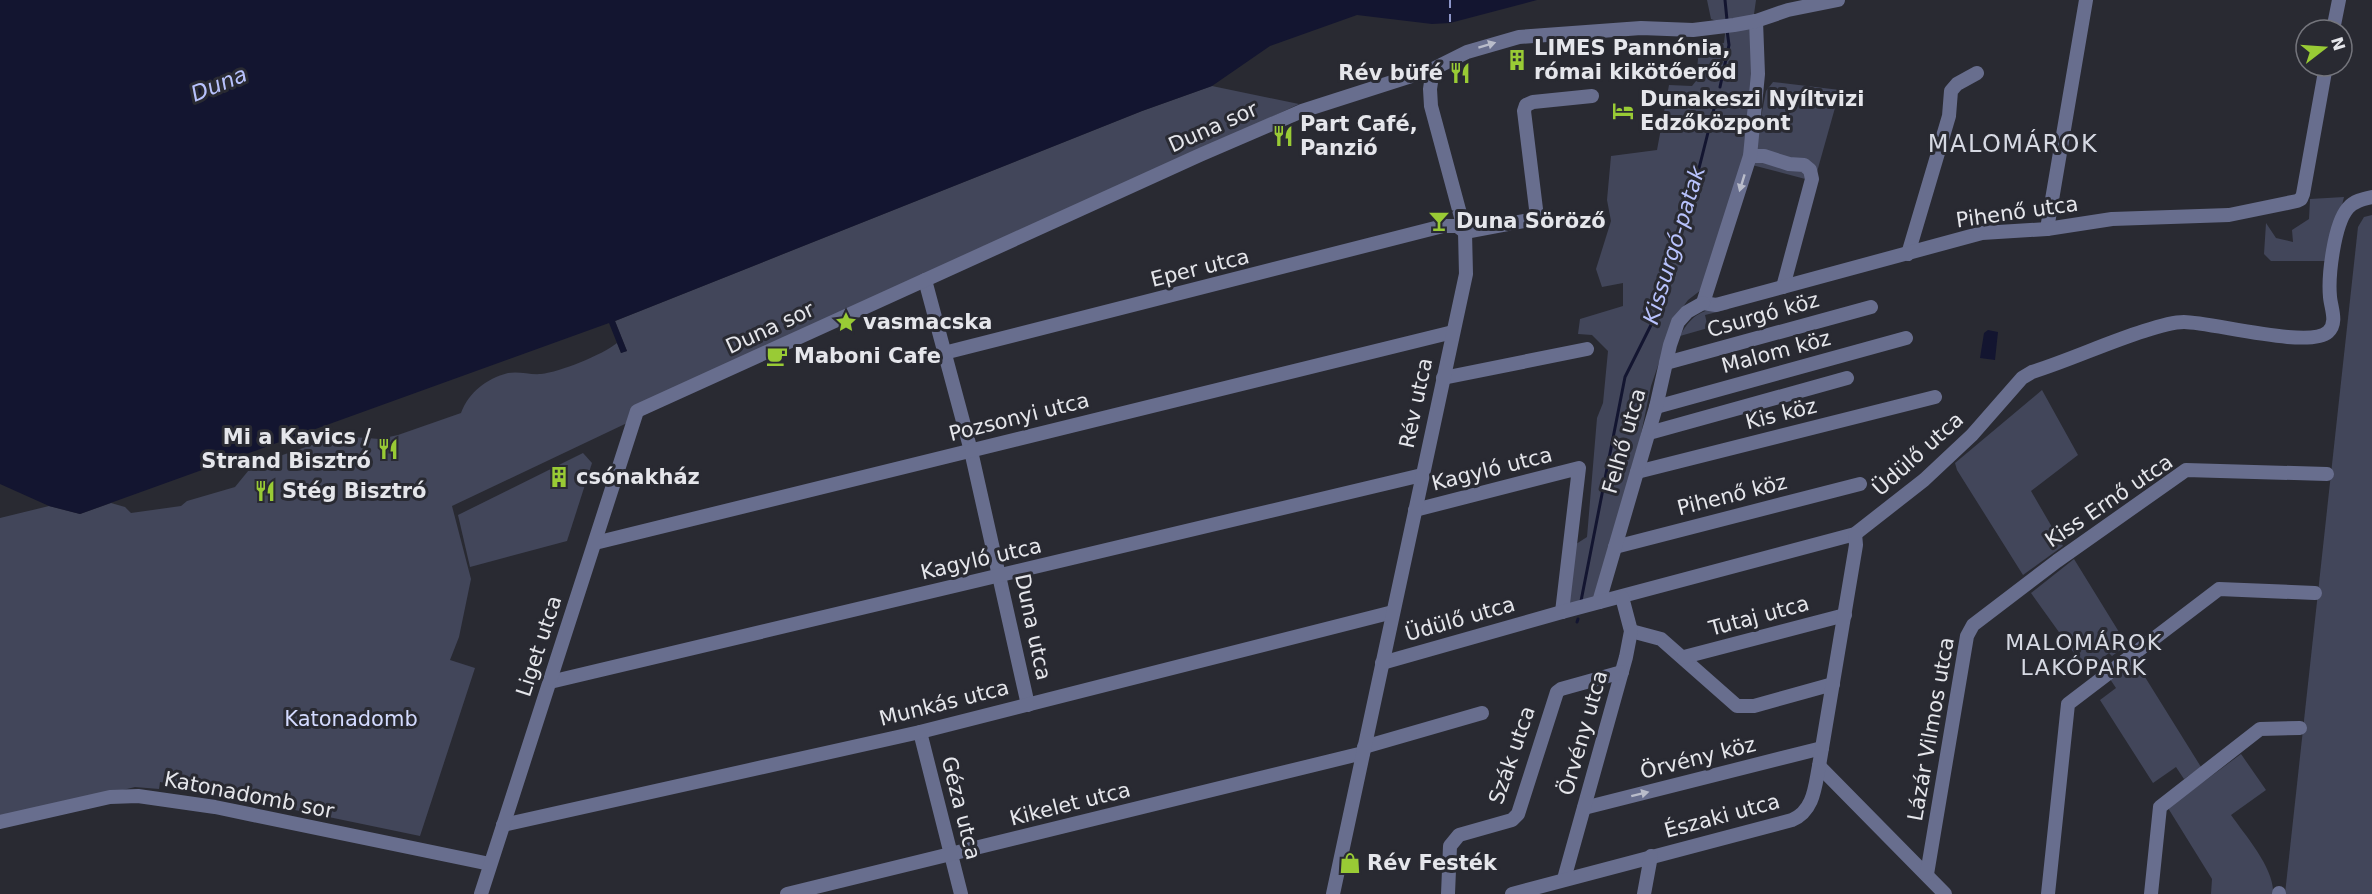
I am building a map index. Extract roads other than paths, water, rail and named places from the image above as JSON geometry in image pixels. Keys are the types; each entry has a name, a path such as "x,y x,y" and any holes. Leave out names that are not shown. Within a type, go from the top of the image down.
{"street":[{"name":"Duna sor","path":"637,411 1200,154 1302,111 1433,69 1467,52 1519,37 1641,27 1693,30 1727,26 1838,0"},
{"path":"2047,229 2086,0"},
{"path":"2335,18 2338,0"},
{"path":"1703,303 1757,156 1756,21"},
{"name":"Rév utca","path":"1331,894 1466,274 1465,232 1431,106 1430,89 1433,69"},
{"path":"1908,254 1949,116 1951,91 1957,84 1977,73"},
{"name":"Pihenő utca","path":"1703,303 1716,305 1982,233 2047,229 2112,219 2229,215 2297,201 2303,194 2324,78"},
{"name":"Eper utca","path":"944,353 1367,248 1443,226 1457,226 1465,232 1530,220 1536,209 1524,111 1526,105 1533,102 1592,96"},
{"path":"1757,156 1789,164 1804,165 1810,170 1812,179 1783,287"},
{"name":"Üdülő utca","path":"1382,663 1562,612 1855,534 1924,480 1972,435 2011,388 2032,372 2103,344 2154,328 2183,322 2289,336 2321,336 2329,331 2334,323 2330,296 2330,270 2340,223 2346,210 2366,198"},
{"name":"Duna utca","path":"925,280 971,451 1028,705"},
{"name":"Felhő utca","path":"1599,602 1649,433 1678,322 1687,312 1703,303"},
{"name":"Csurgó köz","path":"1666,363 1871,307"},
{"name":"Pozsonyi utca","path":"595,543 1453,332"},
{"name":"Malom köz","path":"1656,407 1906,338"},
{"path":"1443,378 1587,350"},
{"path":"1649,433 1847,378"},
{"name":"Kis köz","path":"1637,472 1935,397"},
{"name":"Liget utca","path":"481,894 637,411"},
{"name":"Kagyló utca","path":"1415,510 1579,468 1562,612"},
{"name":"Kiss Ernő utca","path":"2027,582 2186,470 2327,474"},
{"name":"Kagyló utca","path":"550,682 1422,475"},
{"name":"Pihenő köz","path":"1615,547 1860,484"},
{"name":"Északi utca","path":"1512,894 1799,817 1810,803 1819,766 1856,545 1855,534"},
{"name":"Lázár Vilmos utca","path":"1927,874 1967,636 1973,625 2027,582"},
{"path":"2048,894 2068,704 2219,589 2314,593"},
{"name":"Örvény utca","path":"1563,879 1622,672 1631,631 1623,597"},
{"name":"Munkás utca","path":"503,825 920,732 1393,612"},
{"name":"Tutaj utca","path":"1684,657 1845,615"},
{"path":"1631,631 1661,639 1684,657 1728,701 1737,706 1754,706 1833,684"},
{"name":"Szák utca","path":"1448,894 1450,846 1459,836 1512,820 1518,814 1557,692 1622,672"},
{"path":"1364,750 1482,714"},
{"path":"2151,894 2160,807 2260,729 2300,728"},
{"name":"Géza utca","path":"920,732 962,894"},
{"name":"Örvény köz","path":"1584,808 1822,748"},
{"name":"Kikelet utca","path":"787,894 951,855 1364,750"},
{"path":"1819,766 1945,894"},
{"name":"Katonadomb sor","path":"0,822 110,797 138,796 215,807 490,864"},
{"path":"1644,894 1650,856"}],"water":[{"name":"Duna","path":"0,0 1537,0 1450,23 1432,24 1357,15 1270,46 1212,86 1142,111 615,321 627,351 621,353 609,323 80,514 49,506 0,484"},
{"path":"1988,330 1998,332 1995,360 1980,358 1984,333"}],"waterway":[{"path":"1725,0 1727,20"},
{"path":"1720,87 1729,45 1727,30"},
{"name":"Kissurgó-patak","path":"1581,601 1625,377 1657,313 1662,278 1696,180 1717,97"}],"place":[{"name":"LIMES Pannónia, római kikötőerőd","path":"1517,60"},
{"name":"Rév büfé","path":"1460,73"},
{"name":"Dunakeszi Nyíltvizi Edzőközpont","path":"1623,111"},
{"name":"Part Café, Panzió","path":"1283,136"},
{"name":"Duna Söröző","path":"1439,221"},
{"name":"vasmacska","path":"846,322"},
{"name":"Maboni Cafe","path":"777,356"},
{"name":"Mi a Kavics / Strand Bisztró","path":"388,449"},
{"name":"csónakház","path":"559,477"},
{"name":"Stég Bisztró","path":"265,491"},
{"name":"Rév Festék","path":"1350,863"}],"district":[{"name":"MALOMÁROK","path":"2013,144"},
{"name":"MALOMÁROK LAKÓPARK","path":"2084,654"}],"park label":[{"name":"Katonadomb","path":"351,719"}]}
